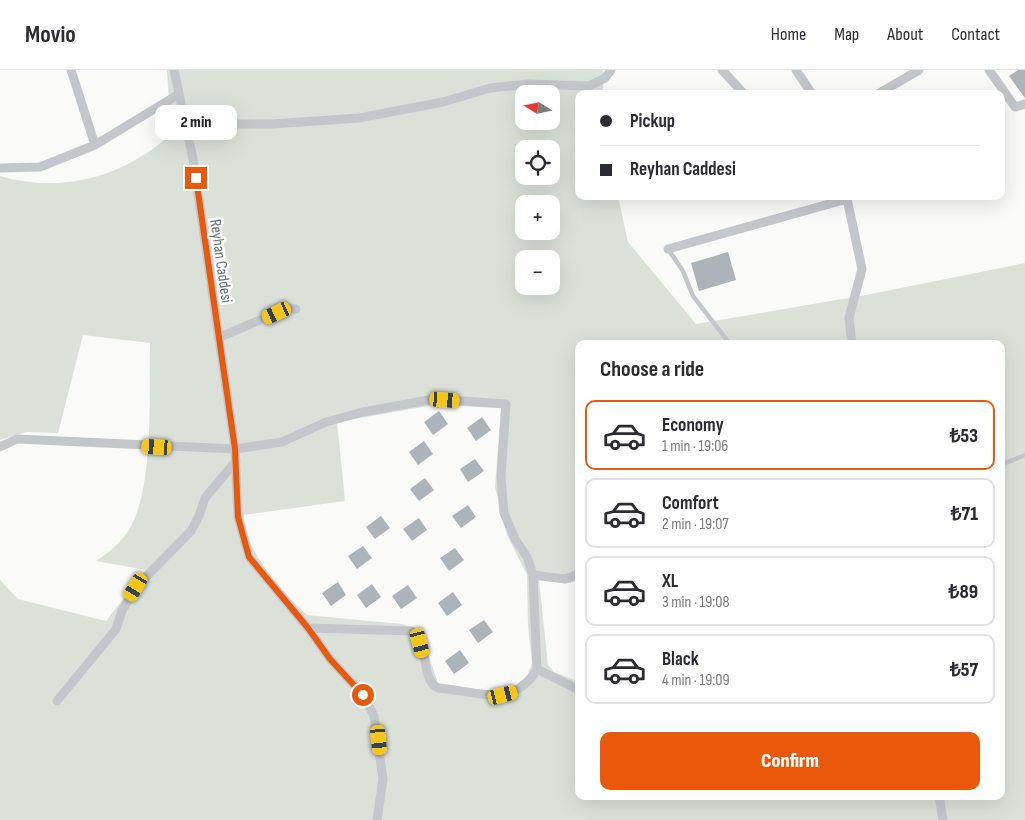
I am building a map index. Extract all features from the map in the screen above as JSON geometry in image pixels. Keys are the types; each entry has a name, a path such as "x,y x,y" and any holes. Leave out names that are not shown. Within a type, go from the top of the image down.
{"street":[{"path":"71,70 95,145"},
{"name":"Reyhan Caddesi","path":"174,70 193,159 235,456 238,517 249,557 308,628 330,659 363,695 374,716 383,779 378,820"},
{"path":"186,124 272,124 359,118 443,102 490,88 528,84 589,86 605,78 611,70"},
{"path":"722,70 740,90"},
{"path":"796,70 809,90"},
{"path":"885,90 919,70"},
{"path":"989,70 1003,90"},
{"path":"1005,93 1015,107 1025,104"},
{"path":"0,168 40,167 95,145 180,94"},
{"path":"668,249 839,200"},
{"path":"846,200 862,269 849,318 852,340"},
{"path":"218,338 288,308 296,309"},
{"path":"0,447 17,440 235,456 282,442 335,419 363,412 434,399 506,404 501,476 504,513 515,539 527,557 533,575 537,669 524,687 503,695 438,688 431,681 419,639 411,632 308,628"},
{"path":"57,701 116,629 122,611 136,587 191,531 199,516 205,498 235,456"},
{"path":"533,575 565,579 575,575"},
{"path":"537,669 575,688"},
{"path":"940,800 943,820"}],"lane":[{"path":"668,249 683,271 693,296 727,340"},
{"path":"1005,463 1025,455"}],"shaded area":[{"path":"167,70 603,70 603,90 575,90 575,200 619,200 628,242 696,324 866,295 1025,263 1025,820 0,820 0,580 18,599 106,621 146,570 96,561 124,537 131,526 144,487 149,437 150,343 83,335 58,433 27,432 0,440 0,176 46,183 69,182 113,171 153,149 171,134","holes":["435,405 501,408 495,487 507,535 527,575 528,626 532,663 528,674 521,684 500,693 438,683 420,630 402,624 307,615 266,569 251,543 246,529 244,515 345,501 337,422"]}],"building":[{"path":"1018,70 1025,70 1025,98 1009,76"},
{"path":"728,252 736,280 699,291 691,263"},
{"path":"439,411 448,424 433,435 424,422"},
{"path":"482,417 491,430 476,441 467,428"},
{"path":"424,441 433,454 418,465 409,452"},
{"path":"475,459 484,471 468,482 460,469"},
{"path":"425,478 434,490 419,501 410,489"},
{"path":"468,505 476,517 461,528 452,516"},
{"path":"381,516 390,528 375,539 366,527"},
{"path":"419,518 427,530 412,541 403,529"},
{"path":"363,546 372,558 357,569 348,556"},
{"path":"455,548 464,560 449,571 440,558"},
{"path":"338,582 346,595 331,606 322,593"},
{"path":"372,584 381,597 366,608 357,595"},
{"path":"408,585 417,598 401,609 392,596"},
{"path":"453,592 462,605 447,616 438,603"},
{"path":"484,620 493,632 478,643 469,630"},
{"path":"460,650 469,663 454,674 445,661"}],"route":[{"path":"196,178 235,449 238,517 249,557 308,628 330,659 363,695"}]}
